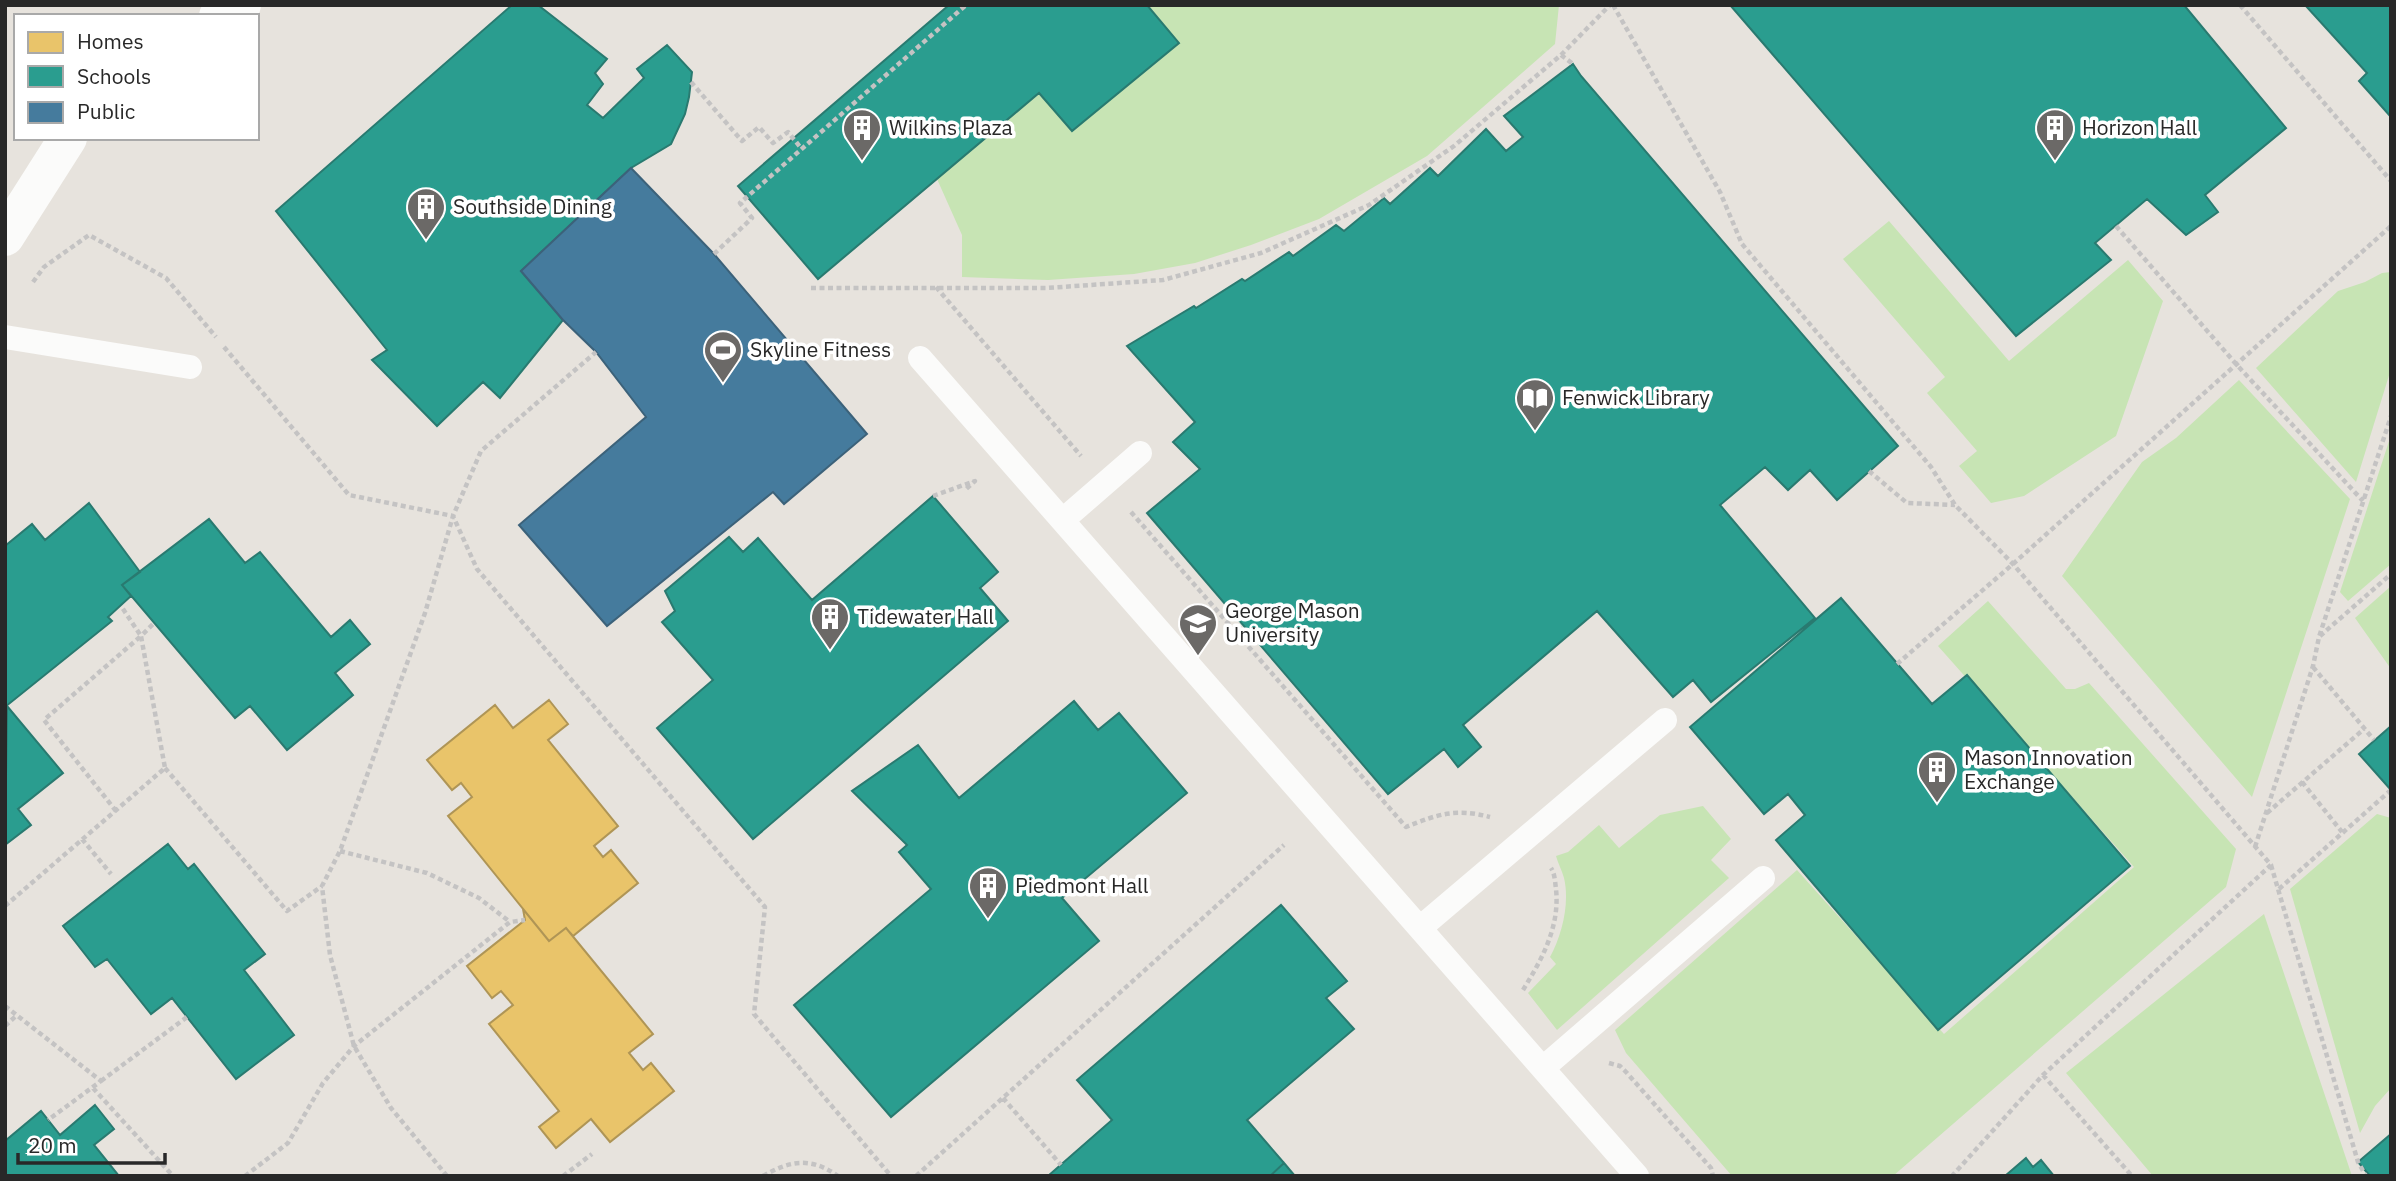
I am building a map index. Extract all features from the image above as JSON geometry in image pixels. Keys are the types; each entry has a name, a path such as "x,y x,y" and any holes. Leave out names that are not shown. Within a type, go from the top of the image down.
{"street":[{"path":"222,14 242,5"},
{"path":"5,237 67,140"}],"lane":[{"path":"5,337 190,367"},
{"path":"920,358 1420,928 1553,1061 1637,1176"},
{"path":"1063,519 1140,453"},
{"path":"1420,928 1665,720"},
{"path":"1553,1061 1763,878"}],"path":[{"path":"714,254 752,218 740,203 966,5"},
{"path":"811,288 1047,288 1163,280 1261,253 1369,205 1454,146 1561,55 1611,5 1720,192 1742,244 1931,467 1955,505 2013,564 2271,865 2358,1162 2366,1176"},
{"path":"2240,5 2391,181"},
{"path":"1561,55 1573,64"},
{"path":"691,82 742,141 759,128 773,143 788,132 801,148"},
{"path":"2116,226 2236,365 2364,502"},
{"path":"1897,664 2013,564 2391,226"},
{"path":"936,287 1406,827 1438,814 1471,812 1507,821 1530,836 1553,872 1557,897 1554,929 1540,962 1522,992"},
{"path":"121,606 141,636 165,768 287,911 322,886 340,851 425,614 453,516 481,451 596,352"},
{"path":"2255,847 2319,637 2391,416"},
{"path":"1869,471 1907,503 1955,505"},
{"path":"933,496 975,481 965,490"},
{"path":"349,495 453,516"},
{"path":"453,516 477,569 765,907 754,1014 891,1176"},
{"path":"2319,637 2391,574"},
{"path":"116,811 44,720 154,623"},
{"path":"2312,666 2374,740"},
{"path":"2266,813 2364,729"},
{"path":"5,906 165,768"},
{"path":"2302,782 2343,832"},
{"path":"2279,889 2391,790"},
{"path":"82,839 111,874"},
{"path":"916,1176 1284,845"},
{"path":"340,851 427,873 479,898 510,922"},
{"path":"1952,1176 2043,1075 2271,865"},
{"path":"322,886 330,956 354,1046 391,1108 447,1176"},
{"path":"245,1176 288,1143 323,1083 354,1046 510,922 525,920"},
{"path":"5,1006 101,1082"},
{"path":"5,1026 17,1015"},
{"path":"48,1120 187,1017"},
{"path":"1553,1061 1583,1080 1611,1062 1620,1066 1711,1168 1713,1176"},
{"path":"2043,1075 2132,1176"},
{"path":"93,1088 173,1176"},
{"path":"1003,1098 1061,1165"},
{"path":"563,1176 592,1154"},
{"path":"763,1176 797,1161 823,1165 838,1176"}],"green space":[{"path":"1147,5 1559,5 1555,44 1427,156 1319,219 1195,263 1134,274 1048,280 962,277 962,235 937,179 1039,93 1072,131 1179,43"},
{"path":"1889,221 2009,361 2128,260 2163,301 2116,436 2024,496 1991,503 1959,466 1977,451 1927,393 1945,377 1843,259"},
{"path":"2391,272 2391,369 2356,482 2256,368 2338,291"},
{"path":"2239,380 2350,499 2252,797 2062,576 2142,462 2176,438"},
{"path":"2391,435 2391,564 2348,601 2340,592"},
{"path":"2391,586 2391,669 2355,618"},
{"path":"1988,601 2066,689 2075,689 2089,683 2236,849 2226,887 1893,1176 1732,1176 1626,1053 1615,1030 1797,870 1944,1034 2134,867 1938,646"},
{"path":"1703,806 1731,839 1711,860 1729,878 1557,1030 1528,993 1556,964 1550,957 1561,929 1566,888 1556,856 1568,852 1599,825 1619,848 1660,815"},
{"path":"2377,814 2391,818 2391,1088 2375,1106 2360,1133 2290,889"},
{"path":"2264,914 2352,1176 2153,1176 2066,1073"}],"building: Homes":[{"path":"549,700 568,724 548,740 618,826 594,846 603,857 611,850 638,883 573,936 566,928 549,941 448,816 472,797 461,783 452,790 427,760 495,705 513,728"},
{"path":"523,909 549,941 566,928 653,1034 629,1053 643,1070 651,1063 674,1091 610,1142 591,1119 556,1148 539,1127 559,1111 489,1024 513,1005 501,991 492,998 467,966 525,920"}],"building: Schools":[{"name":"Southside Dining","path":"512,5 538,5 607,59 595,73 603,84 587,105 603,118 644,78 637,69 667,45 692,72 689,97 685,114 671,144 631,168 521,271 563,320 500,398 483,382 437,426 372,360 387,350 276,211"},
{"name":"Wilkins Plaza","path":"949,5 1147,5 1179,43 1072,131 1039,93 818,279 738,186"},
{"name":"Horizon Hall","path":"1730,5 2184,5 2286,128 2205,195 2218,212 2186,235 2147,199 2095,243 2111,260 2016,336"},
{"path":"2305,5 2391,5 2391,117 2359,81 2367,73"},
{"name":"Fenwick Library","path":"1573,64 1898,446 1837,500 1810,470 1788,490 1765,467 1720,505 1815,618 1711,702 1693,680 1673,697 1597,611 1463,725 1481,747 1458,767 1444,749 1388,794 1147,513 1200,469 1173,442 1195,422 1127,346 1242,279 1245,281 1289,252 1293,256 1336,225 1344,231 1384,198 1390,204 1430,168 1438,176 1486,129 1506,151 1523,137 1504,116"},
{"name":"Tidewater Hall","path":"933,496 998,572 980,588 1008,621 753,839 657,728 713,680 662,622 675,611 665,591 729,537 743,552 758,538 812,600"},
{"path":"89,503 140,572 122,585 131,596 108,617 112,621 5,707 5,546 32,524 45,540"},
{"path":"209,519 245,563 260,552 331,637 350,620 370,644 335,673 353,695 287,750 250,706 235,718 122,585"},
{"name":"Mason Innovation Exchange","path":"1841,598 1932,704 1967,675 2130,866 1938,1030 1776,840 1805,815 1788,794 1764,814 1690,727"},
{"name":"Piedmont Hall","path":"1074,701 1098,730 1119,713 1187,793 1062,898 1099,941 891,1117 794,1005 931,889 899,852 907,845 852,791 918,745 959,798"},
{"path":"7,706 63,773 18,809 31,825 5,845"},
{"path":"2391,726 2391,790 2359,754"},
{"path":"168,844 188,869 194,864 265,954 244,970 294,1035 236,1079 172,998 151,1014 107,959 95,967 63,926"},
{"path":"1281,905 1347,981 1326,998 1354,1029 1247,1120 1284,1163 1270,1176 1048,1176 1112,1120 1077,1080"},
{"path":"95,1105 114,1129 94,1145 119,1176 5,1176 5,1141 41,1111 60,1135"},
{"path":"2391,1134 2391,1176 2370,1176 2358,1162"},
{"path":"2026,1158 2033,1167 2041,1160 2054,1176 2005,1176"},
{"path":"1284,1163 1295,1176 1270,1176"}],"building: Public":[{"name":"Skyline Fitness","path":"631,168 714,254 867,434 784,504 773,492 607,626 519,525 646,417 596,352 563,320 521,271"}],"place":[{"name":"Wilkins Plaza","path":"862,162"},
{"name":"Horizon Hall","path":"2055,162"},
{"name":"Southside Dining","path":"426,241"},
{"name":"Skyline Fitness","path":"723,384"},
{"name":"Fenwick Library","path":"1535,432"},
{"name":"Tidewater Hall","path":"830,651"},
{"name":"George Mason University","path":"1198,657"},
{"name":"Mason Innovation Exchange","path":"1937,804"},
{"name":"Piedmont Hall","path":"988,920"}]}
